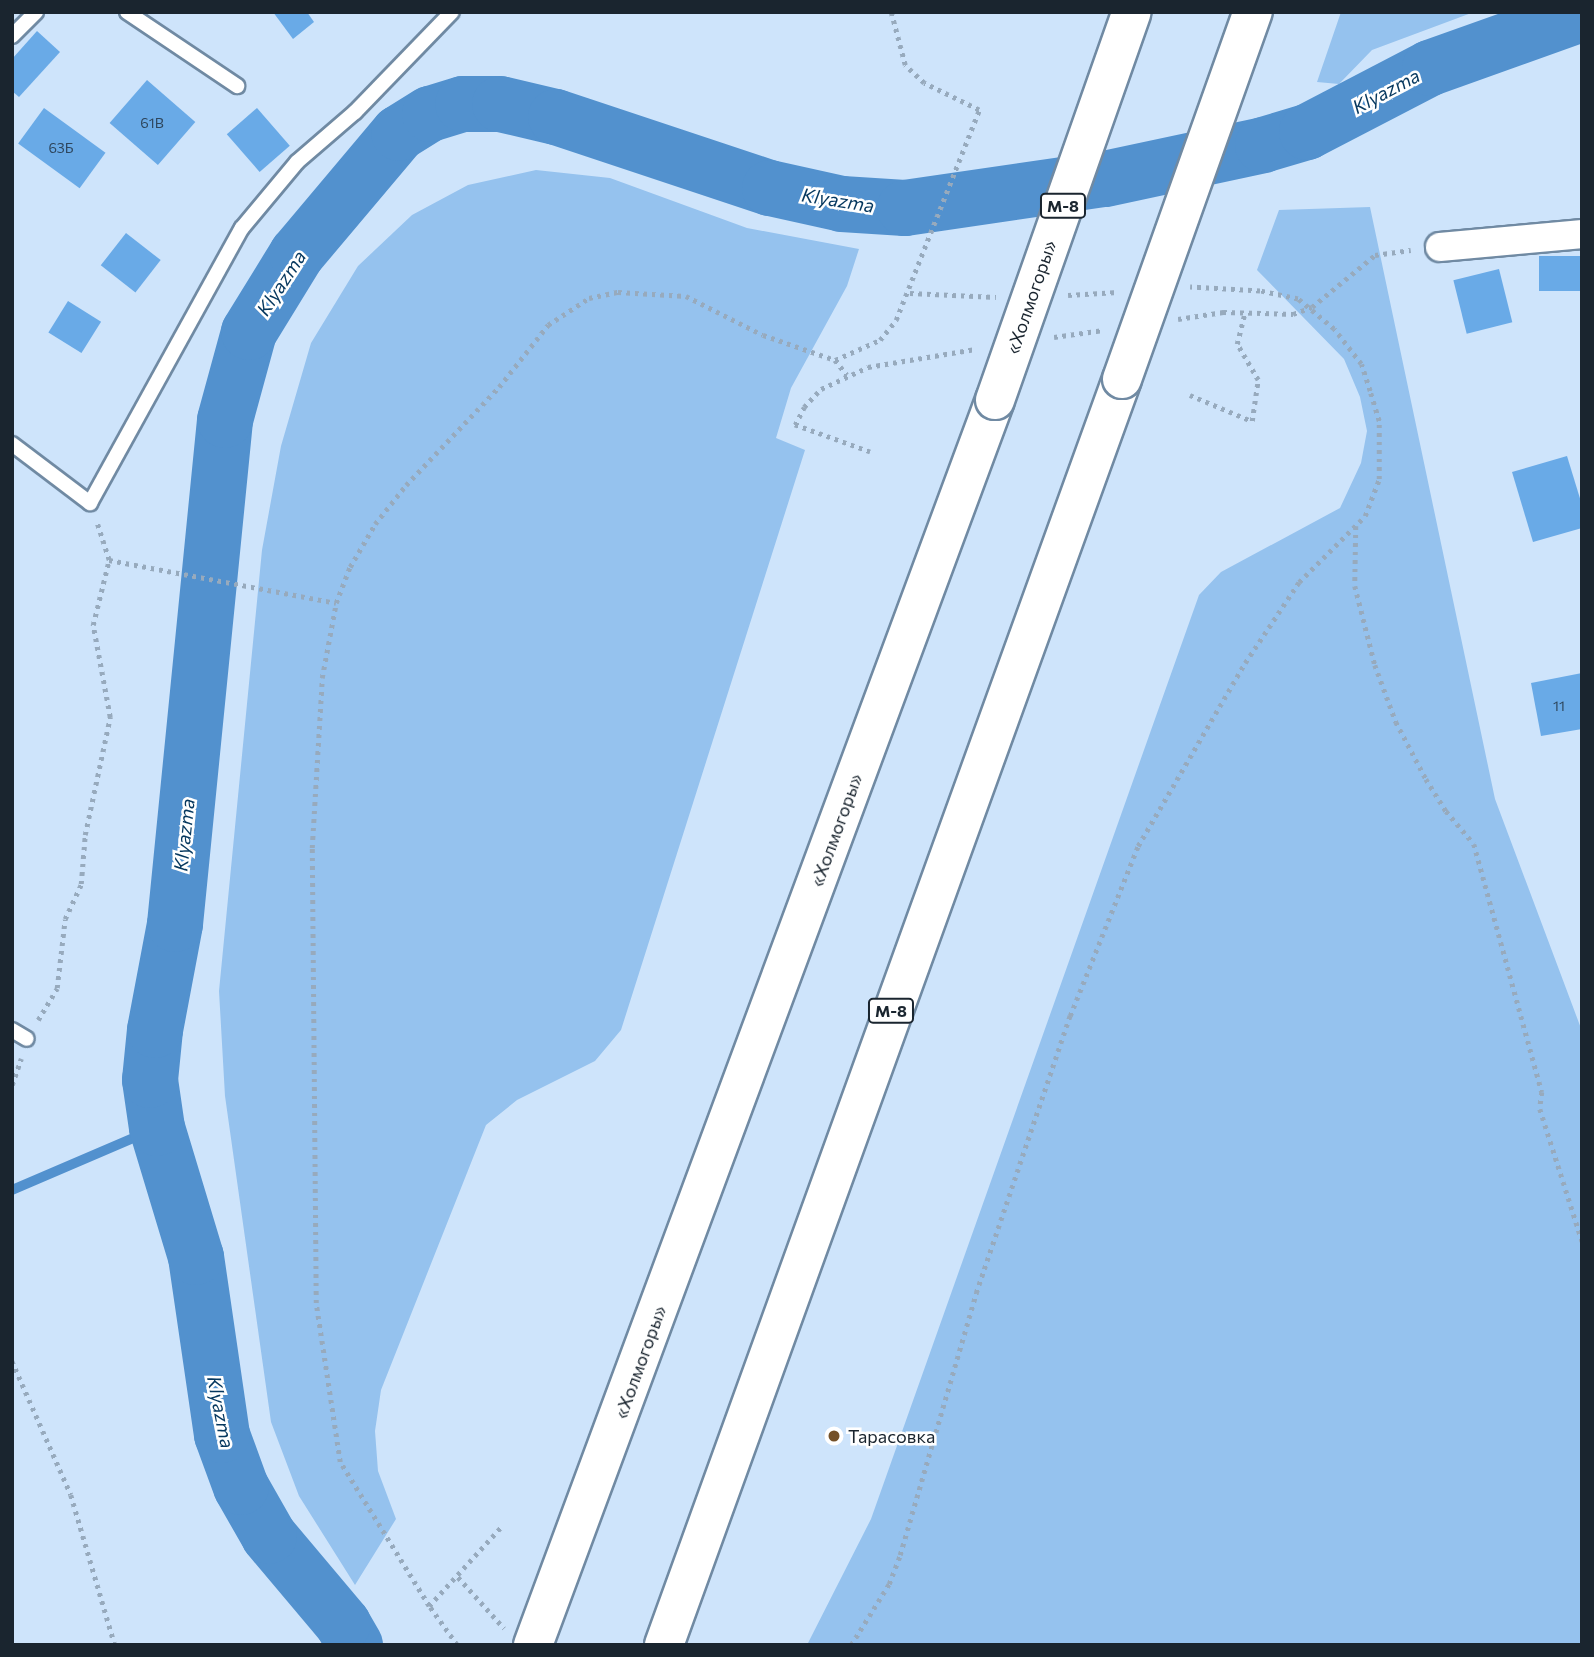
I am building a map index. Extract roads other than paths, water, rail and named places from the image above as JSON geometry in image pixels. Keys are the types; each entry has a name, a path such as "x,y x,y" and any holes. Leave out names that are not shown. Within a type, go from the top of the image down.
{"highway":[{"name":"«Холмогоры»","path":"522,1641 545,1609 995,400 1132,12"},
{"name":"М-8","path":"664,1645 1253,12"}],"street":[{"path":"1440,247 1582,234"}],"lane":[{"path":"12,36 36,12"},
{"path":"127,12 237,86"},
{"path":"12,444 90,503 242,229 298,162 355,112 452,12"},
{"path":"12,1030 27,1039"}],"waterway":[{"name":"Klyazma","path":"355,1645 343,1624 269,1536 241,1487 222,1435 196,1257 157,1128 150,1080 155,1030 175,924 225,420 249,332 297,254 399,133 430,114 463,104 500,104 556,117 770,188 842,204 905,208 1105,179 1263,145 1307,132 1430,68 1582,14"},
{"path":"12,1190 157,1128"}],"place":[{"name":"Тарасовка","path":"834,1436"}]}
